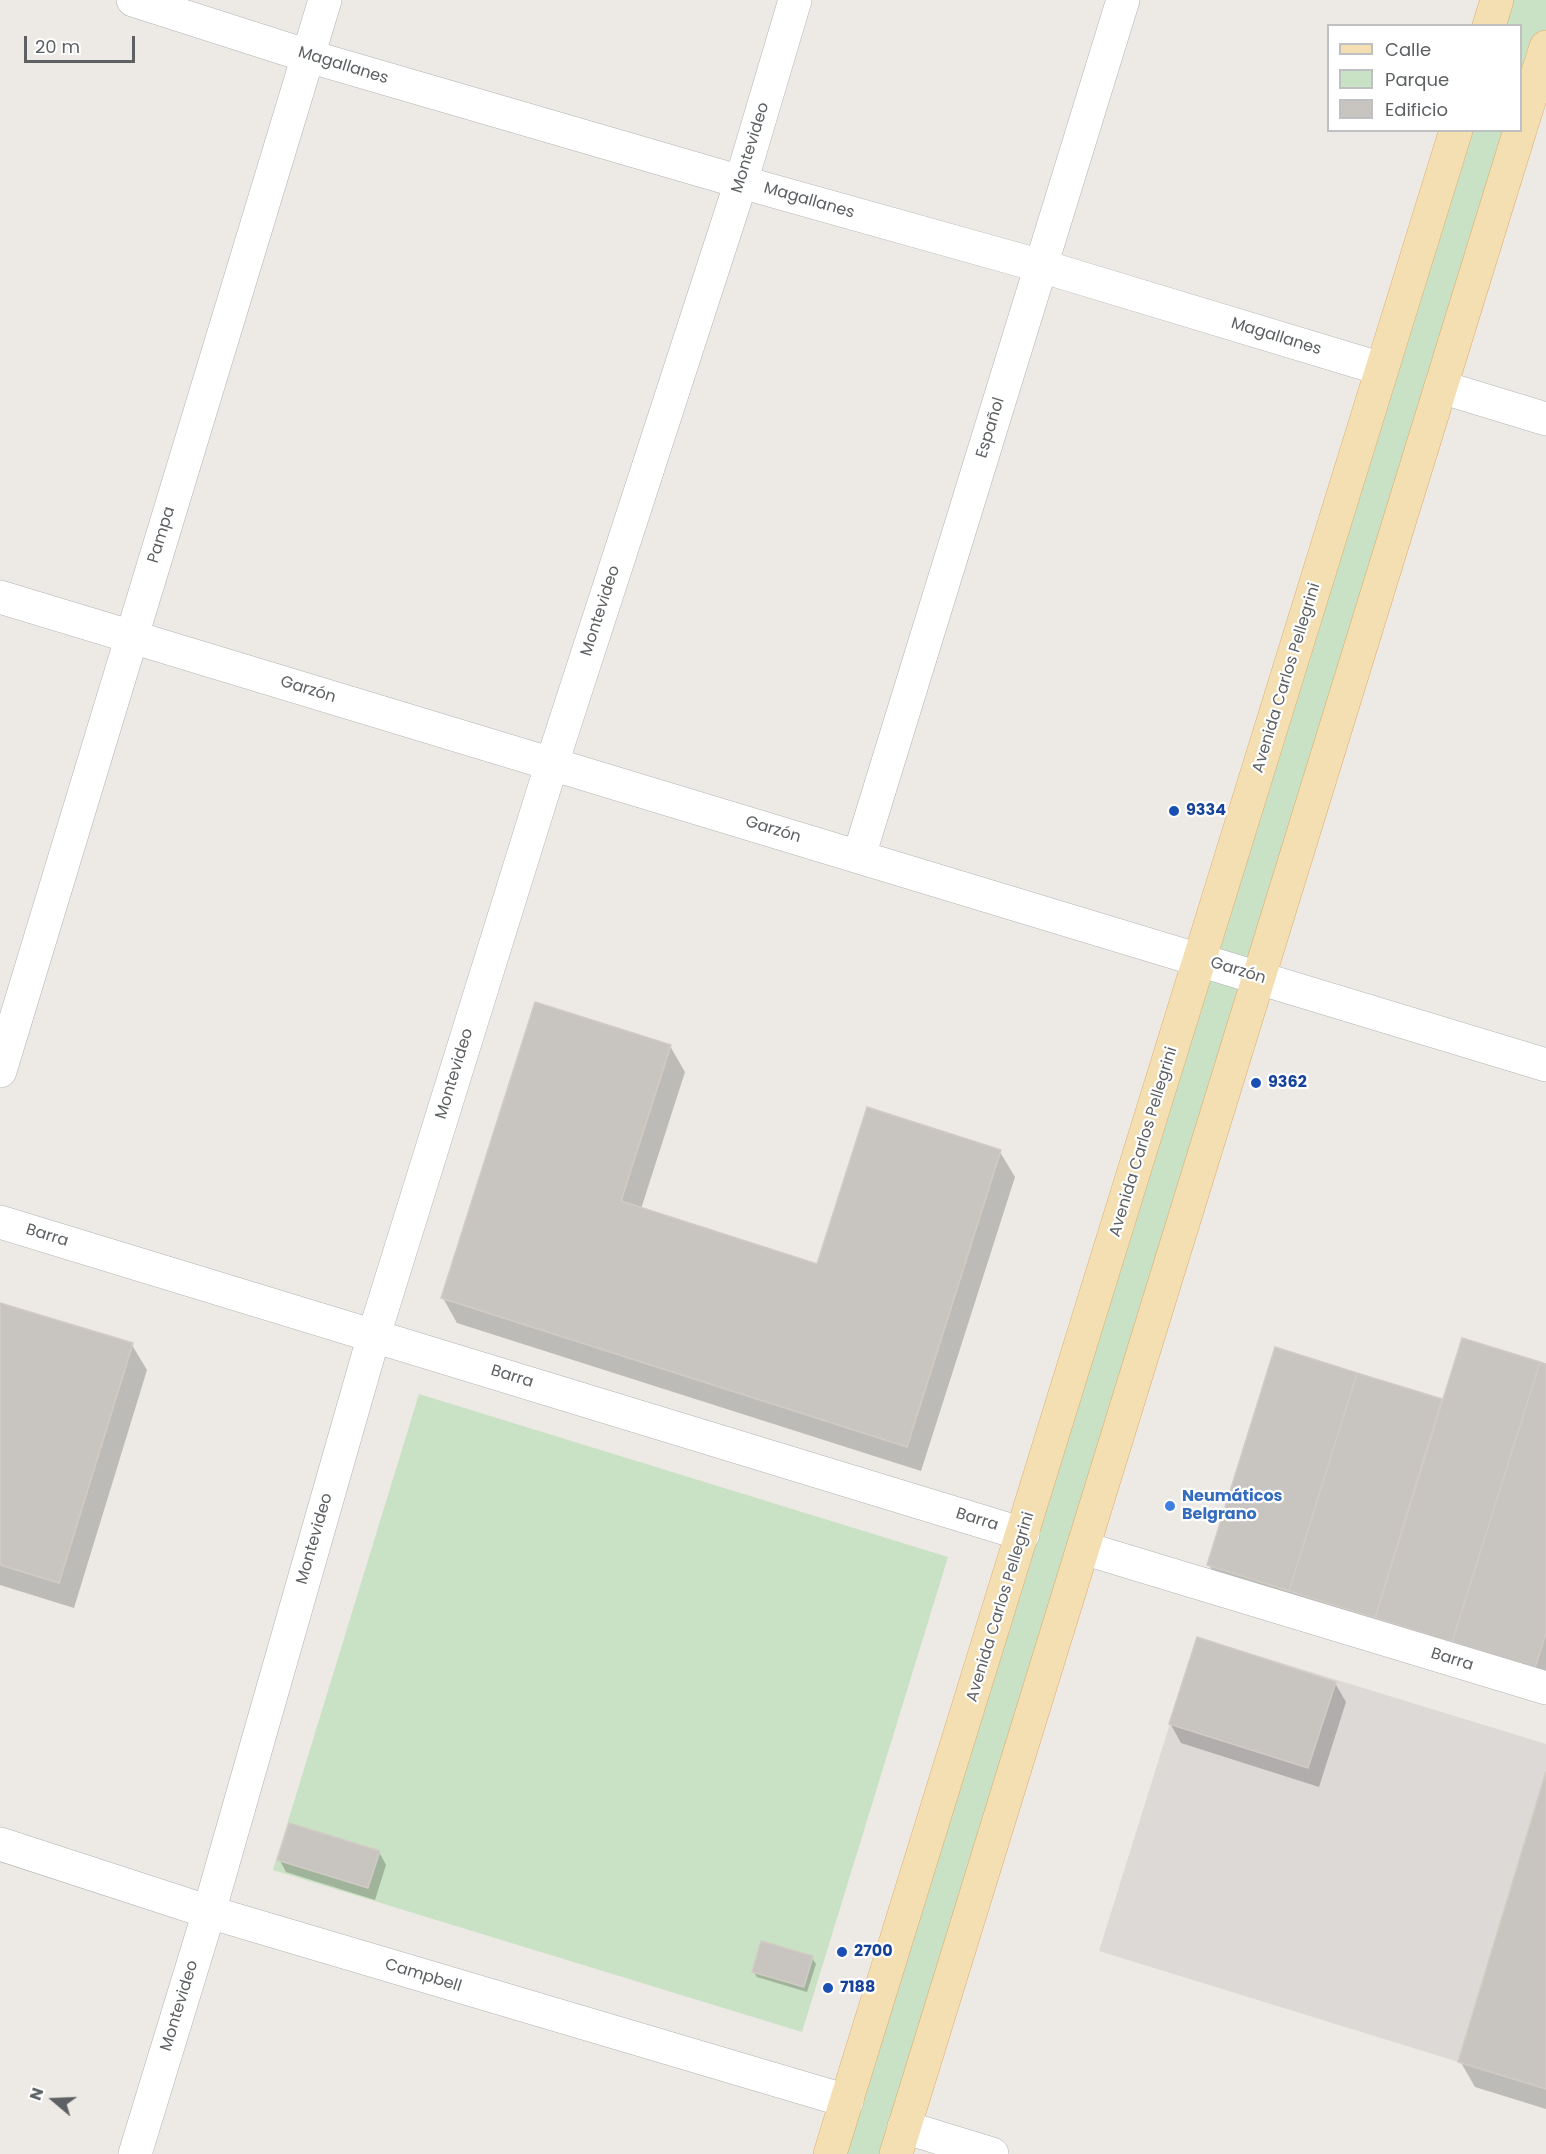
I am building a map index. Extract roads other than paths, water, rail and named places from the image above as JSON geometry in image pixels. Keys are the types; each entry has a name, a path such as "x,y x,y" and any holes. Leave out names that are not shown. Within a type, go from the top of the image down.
{"main road":[{"path":"1490,24 1497,0"},
{"path":"1522,124 1546,47"},
{"name":"Avenida Carlos Pellegrini","path":"830,2154 1455,132"},
{"path":"900,2140 1519,132"}],"street":[{"name":"Magallanes","path":"133,0 308,56 741,182 1041,266 1382,369"},
{"name":"Pampa","path":"0,1071 325,0"},
{"name":"Montevideo","path":"135,2154 209,1912 374,1335 552,763 741,182 795,0"},
{"name":"Español","path":"859,856 1123,0"},
{"path":"1441,387 1546,419"},
{"name":"Garzón","path":"0,597 1546,1065"},
{"name":"Barra","path":"0,1222 1023,1534"},
{"name":"Barra","path":"1083,1548 1546,1688"},
{"name":"Campbell","path":"0,1844 209,1912 847,2102"},
{"path":"900,2140 992,2154"}],"place":[{"name":"9334","path":"1174,811"},
{"name":"9362","path":"1256,1083"},
{"name":"Neumáticos Belgrano","path":"1170,1506"},
{"name":"2700","path":"842,1952"},
{"name":"7188","path":"828,1988"}]}
